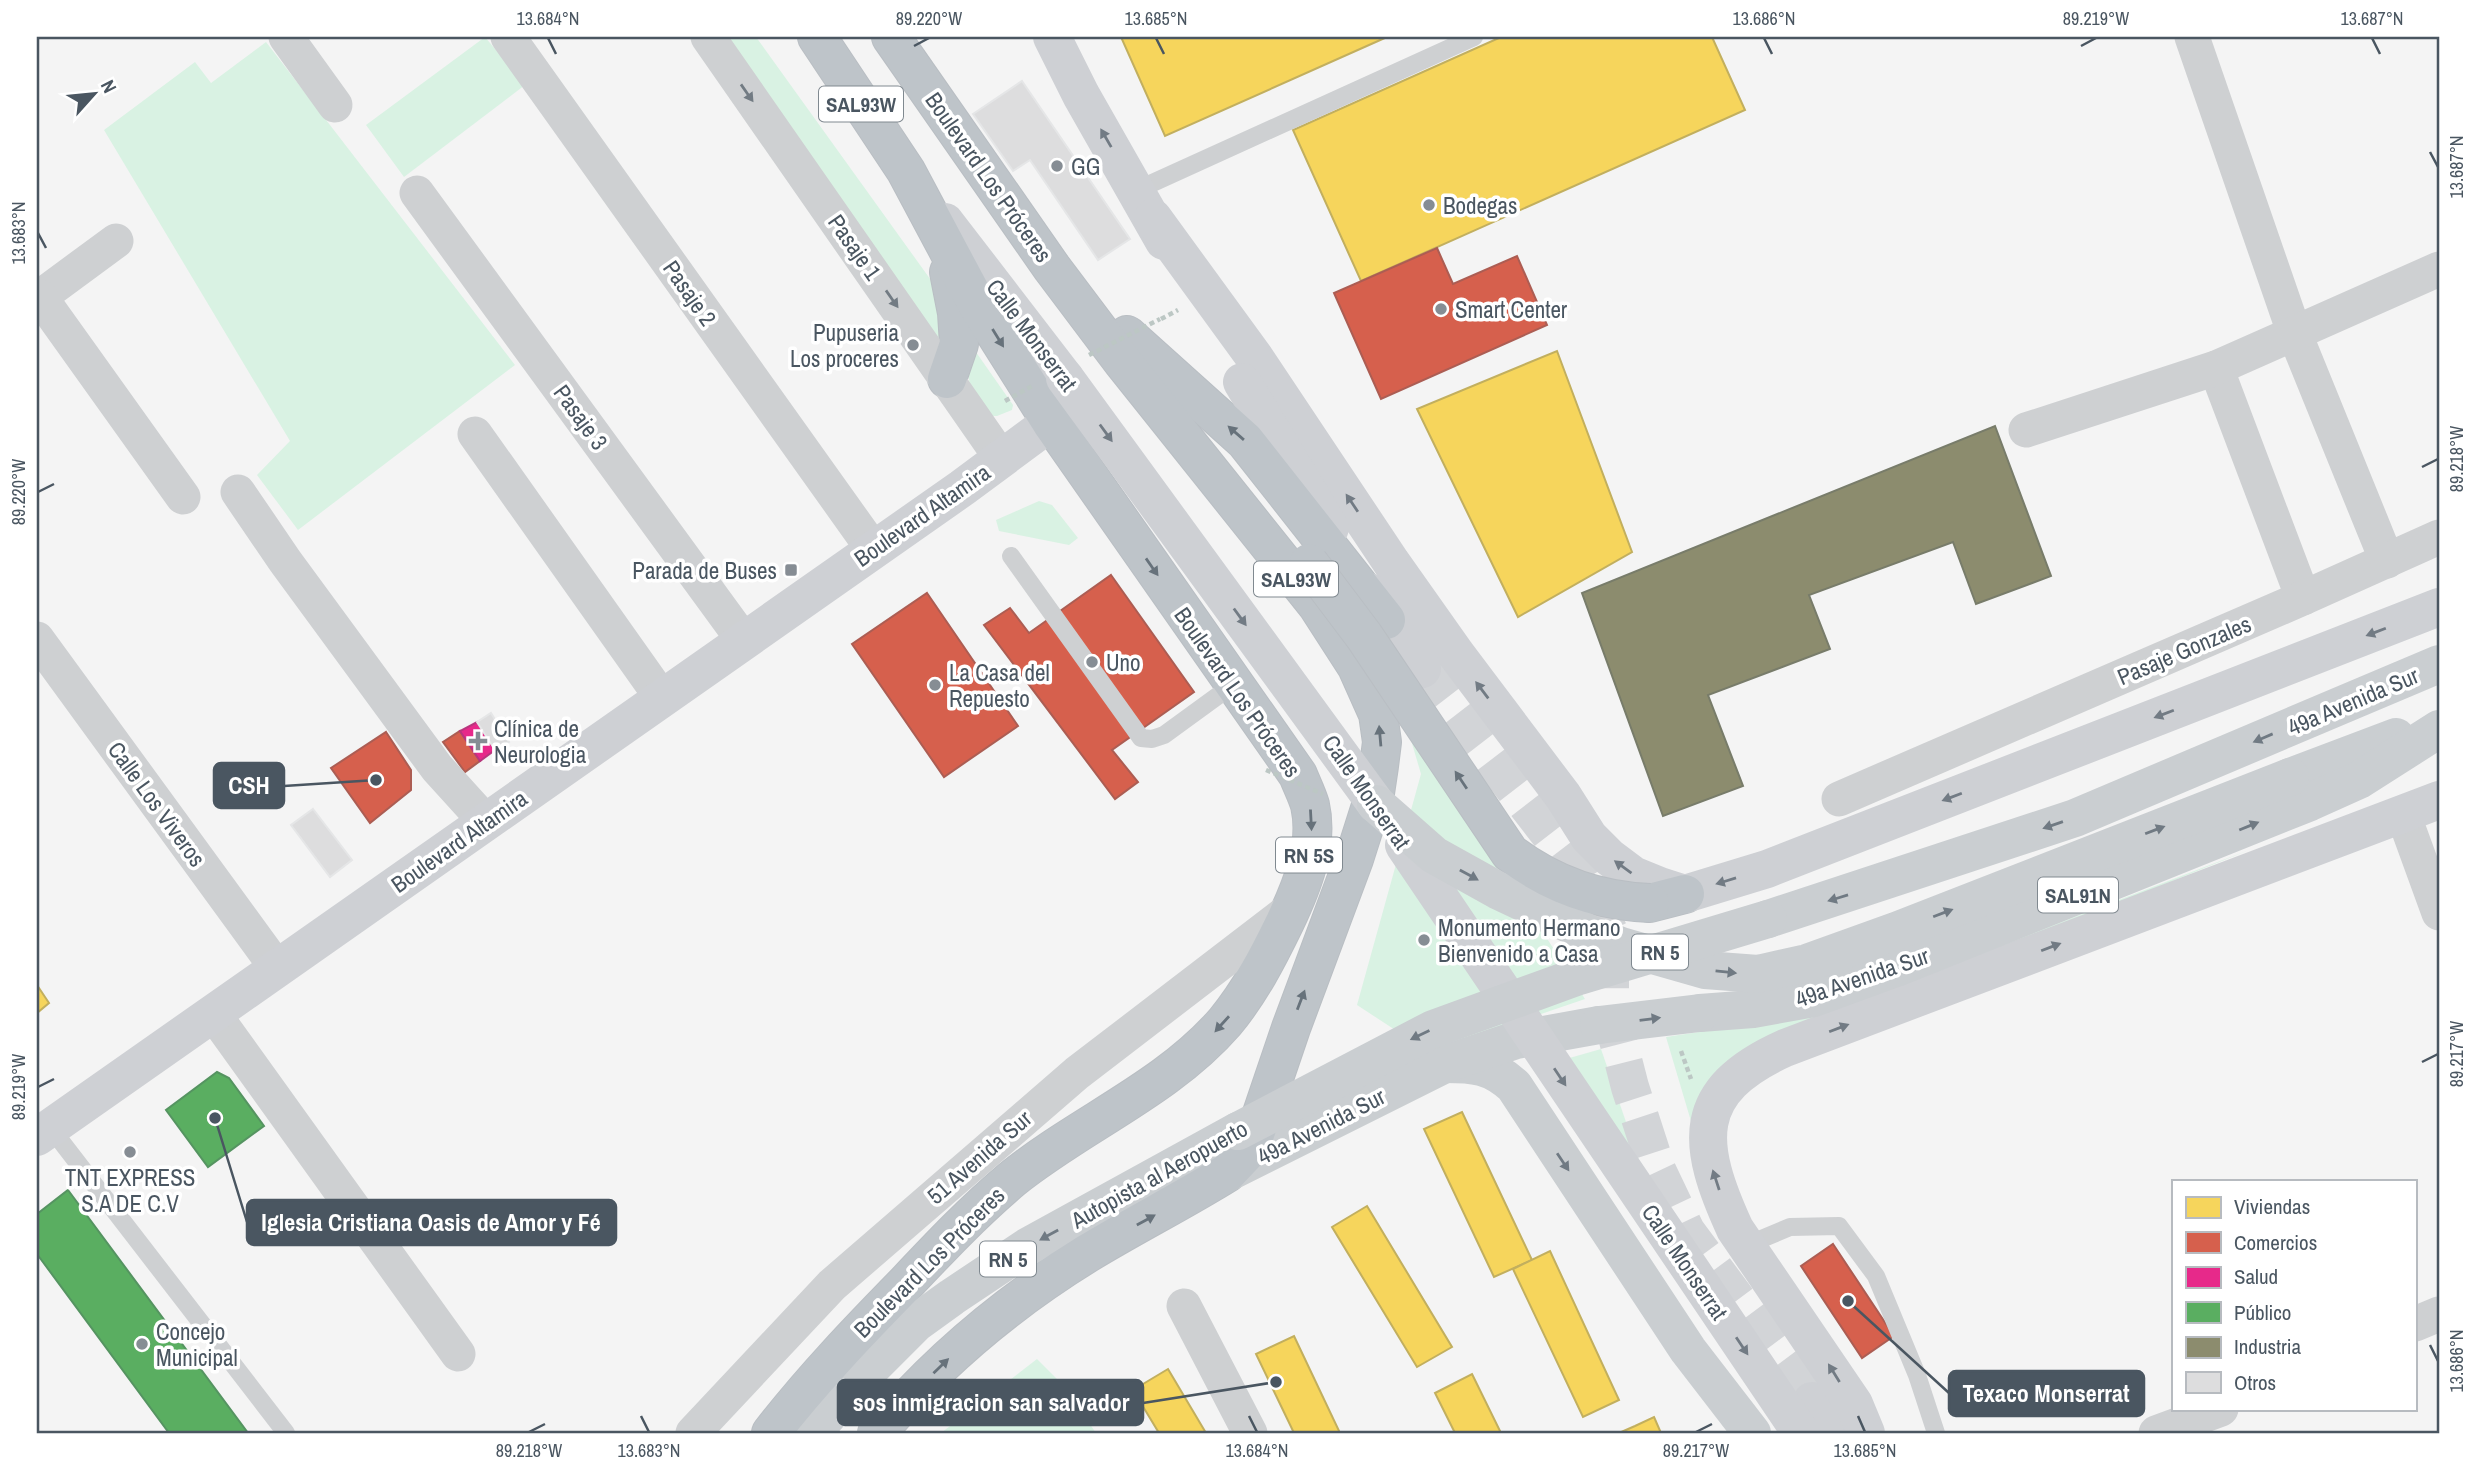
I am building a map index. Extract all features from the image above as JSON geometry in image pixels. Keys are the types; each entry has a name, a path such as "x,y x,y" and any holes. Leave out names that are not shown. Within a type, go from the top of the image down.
{"highway":[{"name":"Boulevard Los Próceres","path":"771,1433 837,1354 968,1218 1013,1178 1162,1077 1196,1051 1225,1022 1247,993 1291,909 1305,875 1312,843 1310,805 1298,775 1234,684 1124,539 978,306 906,171 817,37"},
{"name":"Boulevard Los Próceres","path":"877,1433 965,1343 1086,1254 1227,1173 1245,1154 1254,1137 1354,859 1375,793 1382,742 1378,714 1368,690 1357,667 1317,605 1052,268 891,37"},
{"path":"906,171 942,247 952,282 959,344 947,379"},
{"path":"1052,268 1245,441 1386,620"},
{"path":"1164,411 1238,474 1309,563 1364,636 1510,853 1534,871 1565,887 1600,898 1625,902 1668,898"}],"main road":[{"name":"49a Avenida Sur","path":"1553,985 1768,919 2075,818 2439,664"},
{"path":"1376,804 1434,855 1497,890 1590,934 1620,946 1705,970 1758,974 1807,963 1896,931 2439,721"},
{"name":"49a Avenida Sur","path":"1227,1173 1445,1064 1516,1041 1570,1029 1753,1009 1814,998 1896,968 2310,802 2359,780 2439,729"},
{"name":"Autopista al Aeropuerto","path":"812,1433 916,1323 1027,1247 1238,1131 1433,1029 1553,985"},
{"path":"1445,1064 1472,1064 1498,1072 1514,1086 1689,1350 1752,1433"}],"street":[{"path":"286,37 335,105"},
{"name":"Pasaje 1","path":"708,37 1002,459"},
{"path":"1052,37 1081,95 1145,204 1218,344 1386,620 1422,669"},
{"path":"2192,37 2294,332 2387,561"},
{"name":"Pasaje 2","path":"517,40 873,549"},
{"name":"Calle Monserrat","path":"906,171 1065,378 1376,804 1806,1417 1834,1433"},
{"name":"Pasaje 3","path":"417,193 744,641"},
{"path":"1145,204 1255,358 1391,562 1456,654 1563,796 1589,837 1609,857 1633,874 1660,887 1668,898 1780,864 2439,607"},
{"path":"116,241 38,298 183,496"},
{"path":"2026,430 2216,368 2439,269"},
{"path":"2216,368 2303,598"},
{"name":"Boulevard Altamira","path":"44,1132 873,549 966,494 1002,459 1051,422"},
{"path":"475,434 662,698"},
{"path":"238,492 285,561 437,768 486,822"},
{"name":"Pasaje Gonzales","path":"1839,799 2439,537"},
{"name":"Calle Los Viveros","path":"37,639 277,968"},
{"name":"49a Avenida Sur","path":"1866,1433 1848,1395 1735,1229 1723,1202 1710,1161 1708,1120 1719,1098 1747,1067 1785,1048 2439,800"},
{"path":"2403,814 2439,913"},
{"name":"51 Avenida Sur","path":"693,1433 832,1285 1077,1073 1291,909"},
{"path":"213,1013 458,1353"},
{"path":"1184,1306 1250,1433"},
{"path":"2416,1324 2439,1314"},
{"path":"2156,1433 2208,1420"}],"lane":[{"path":"1145,204 1474,37"},
{"path":"1011,556 1141,738 1152,739 1164,735 1234,684"},
{"path":"44,1132 286,1433"},
{"path":"1746,1245 1790,1227 1839,1226 1876,1276 1917,1375 1936,1433"}],"green space":[{"path":"485,37 525,85 404,177 366,125"},
{"path":"721,37 756,37 933,283 942,345"},
{"path":"266,42 515,365 298,530 257,475 290,441 104,130 195,62 211,83"},
{"path":"971,345 1013,405 1012,410 997,416 988,416 976,398 969,376"},
{"path":"1039,501 1052,505 1078,538 1069,545 999,531 996,520"},
{"path":"1401,706 1585,999 1506,1026 1435,1056 1357,1005 1421,774"},
{"path":"2249,850 1848,1012 1693,1128 1666,1037 1778,1020 1869,996"},
{"path":"1601,1049 1651,1195 1559,1061"},
{"path":"1037,1359 1063,1385 1096,1433 941,1433"}],"building: Viviendas":[{"path":"1121,37 1387,37 1165,136"},
{"name":"Bodegas","path":"1501,37 1712,37 1745,110 1361,281 1293,130"},
{"path":"1557,351 1632,552 1518,617 1417,409"},
{"path":"37,985 49,1003 37,1013"},
{"path":"1462,1112 1532,1260 1494,1277 1424,1129"},
{"path":"1367,1206 1452,1347 1417,1367 1332,1227"},
{"path":"1550,1251 1619,1400 1583,1417 1513,1269"},
{"path":"1294,1336 1340,1433 1294,1433 1256,1354"},
{"path":"1168,1369 1206,1433 1159,1433 1133,1390"},
{"path":"1472,1374 1501,1433 1455,1433 1435,1393"},
{"path":"1654,1417 1661,1433 1619,1433 1635,1426"}],"building: Comercios":[{"name":"Smart Center","path":"1437,248 1453,284 1517,256 1547,325 1381,399 1334,293"},
{"name":"Uno","path":"1111,575 1194,692 1112,750 1138,782 1115,799 984,625 1010,608 1029,633"},
{"name":"La Casa del Repuesto","path":"927,593 1018,726 944,777 852,644"},
{"path":"460,731 480,761 465,772 443,742"},
{"path":"386,732 411,770 411,790 370,823 331,768"},
{"path":"1833,1244 1894,1336 1862,1358 1801,1266"}],"building: Salud":[{"name":"Clínica de Neurologia","path":"477,722 495,750 480,761 460,731"}],"building: Público":[{"path":"217,1072 229,1078 264,1126 208,1167 166,1110"},
{"name":"Concejo Municipal","path":"68,1190 248,1433 169,1433 37,1254 37,1214"}],"building: Industria":[{"path":"1995,426 2051,576 1976,604 1953,542 1809,595 1830,649 1708,695 1743,786 1663,816 1582,593"}],"building: Otros":[{"name":"GG","path":"1022,81 1130,239 1098,260 1030,160 1013,171 973,114"},
{"path":"491,713 509,742 495,750 477,722"},
{"path":"313,809 352,860 330,877 291,825"}],"tunnel":[{"path":"1422,669 1564,853 1598,909 1610,934 1610,1009 1630,1087 1657,1170 1686,1231 1812,1401"}],"place":[{"name":"GG","path":"1057,166"},
{"name":"Bodegas","path":"1429,205"},
{"name":"Smart Center","path":"1441,309"},
{"name":"Pupuseria Los proceres","path":"913,345"},
{"name":"Parada de Buses","path":"791,570"},
{"name":"Uno","path":"1092,662"},
{"name":"La Casa del Repuesto","path":"935,685"},
{"name":"Clínica de Neurologia","path":"478,741"},
{"name":"CSH","path":"376,780"},
{"name":"Monumento Hermano Bienvenido a Casa","path":"1424,940"},
{"name":"Iglesia Cristiana Oasis de Amor y Fé","path":"215,1118"},
{"name":"TNT EXPRESS S.A DE C.V","path":"130,1152"},
{"name":"Texaco Monserrat","path":"1848,1301"},
{"name":"Concejo Municipal","path":"142,1344"},
{"name":"sos inmigracion san salvador","path":"1276,1382"}]}
